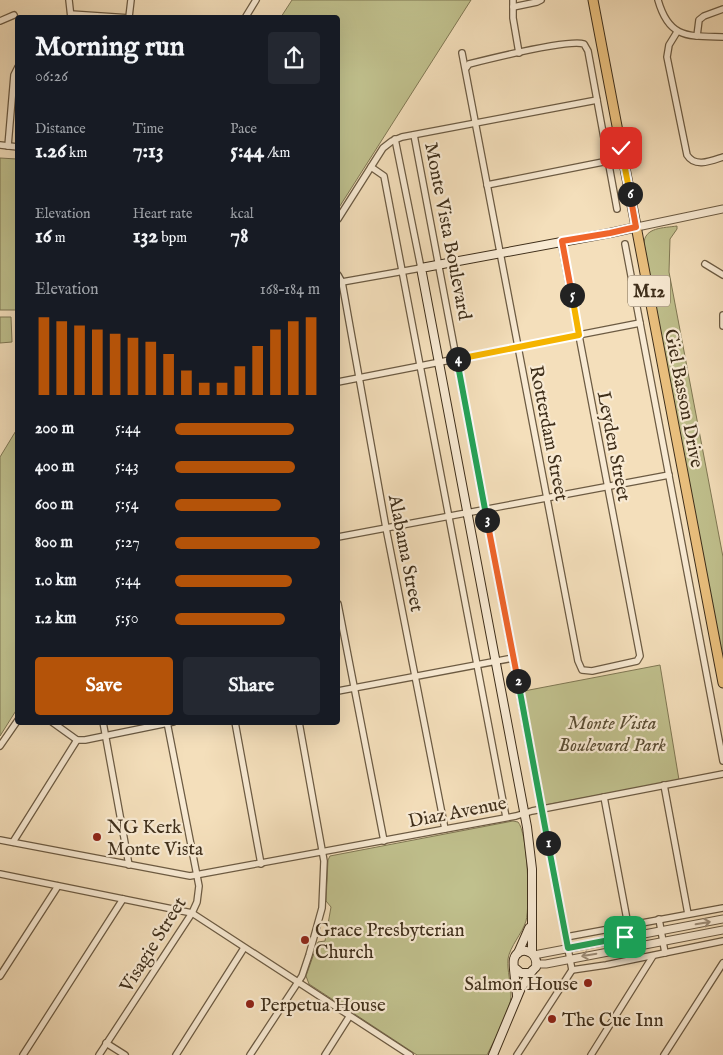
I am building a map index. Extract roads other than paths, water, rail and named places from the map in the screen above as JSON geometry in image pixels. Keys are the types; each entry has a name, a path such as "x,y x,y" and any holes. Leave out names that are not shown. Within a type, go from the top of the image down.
{"main road":[{"name":"Giel Basson Drive","path":"593,0 723,684"},
{"path":"421,268 636,227"},
{"name":"Monte Vista Boulevard","path":"421,268 524,814 532,869 533,954"},
{"name":"Monte Vista Boulevard","path":"518,953 527,935 532,917"},
{"path":"493,1055 524,981 537,964 533,954 527,951 518,953 514,960 517,996"},
{"path":"515,968 523,974 532,971"}],"street":[{"path":"69,0 71,15"},
{"path":"129,15 131,0"},
{"path":"247,15 256,0"},
{"path":"519,53 513,18 513,3 537,2 541,0"},
{"path":"658,0 663,15 677,32 697,36 723,37"},
{"path":"697,36 699,20 704,16 723,9"},
{"path":"0,21 14,15"},
{"path":"677,32 669,45 667,56 687,155 690,160 698,163 723,157"},
{"path":"466,68 469,64 519,53 577,42 584,44 588,51 618,208"},
{"name":"Rotterdam Street","path":"462,53 578,661 582,670"},
{"path":"8,146 15,73"},
{"path":"340,216 386,145 395,139 597,100"},
{"name":"Monte Vista Boulevard","path":"414,135 572,970"},
{"name":"Monte Vista Boulevard","path":"395,139 421,268"},
{"path":"0,146 15,147"},
{"path":"487,184 608,161"},
{"path":"371,167 384,176 506,817"},
{"path":"636,227 723,209"},
{"name":"Leyden Street","path":"562,241 640,656 637,661 592,671 582,670"},
{"path":"625,244 723,762"},
{"path":"705,264 723,275"},
{"path":"342,282 421,268"},
{"name":"Alabama Street","path":"340,278 386,528 445,829"},
{"path":"723,315 723,326"},
{"path":"340,382 640,323"},
{"path":"340,537 669,474"},
{"path":"340,614 384,841"},
{"path":"340,691 513,658"},
{"path":"0,746 15,724"},
{"path":"56,725 77,740 106,737 160,725"},
{"path":"104,725 129,865"},
{"name":"Visagie Street","path":"99,1055 192,913 200,892 169,725"},
{"path":"236,725 261,864"},
{"path":"250,1055 302,976 310,955 322,908 324,861 300,725"},
{"path":"12,842 77,740"},
{"name":"Diaz Avenue","path":"0,840 197,876 723,774"},
{"path":"664,785 688,914"},
{"path":"604,797 628,925"},
{"path":"0,874 192,913 400,1052 410,1055"},
{"path":"0,976 58,886"},
{"path":"23,1055 123,899"},
{"path":"566,937 723,908"},
{"path":"659,919 665,953"},
{"path":"533,954 723,919"},
{"path":"537,964 723,930"},
{"path":"517,1055 572,970 606,966 723,942"},
{"path":"176,1055 244,948"},
{"path":"591,1055 653,956"},
{"path":"664,1055 723,963"},
{"path":"325,1055 349,1017"},
{"path":"106,1043 125,1055"}],"place":[{"name":"NG Kerk Monte Vista","path":"97,837"},
{"name":"Grace Presbyterian Church","path":"305,940"},
{"name":"Salmon House","path":"588,983"},
{"name":"Perpetua House","path":"250,1004"},
{"name":"The Cue Inn","path":"552,1019"}],"park label":[{"name":"Monte Vista Boulevard Park","path":"612,733"}]}
